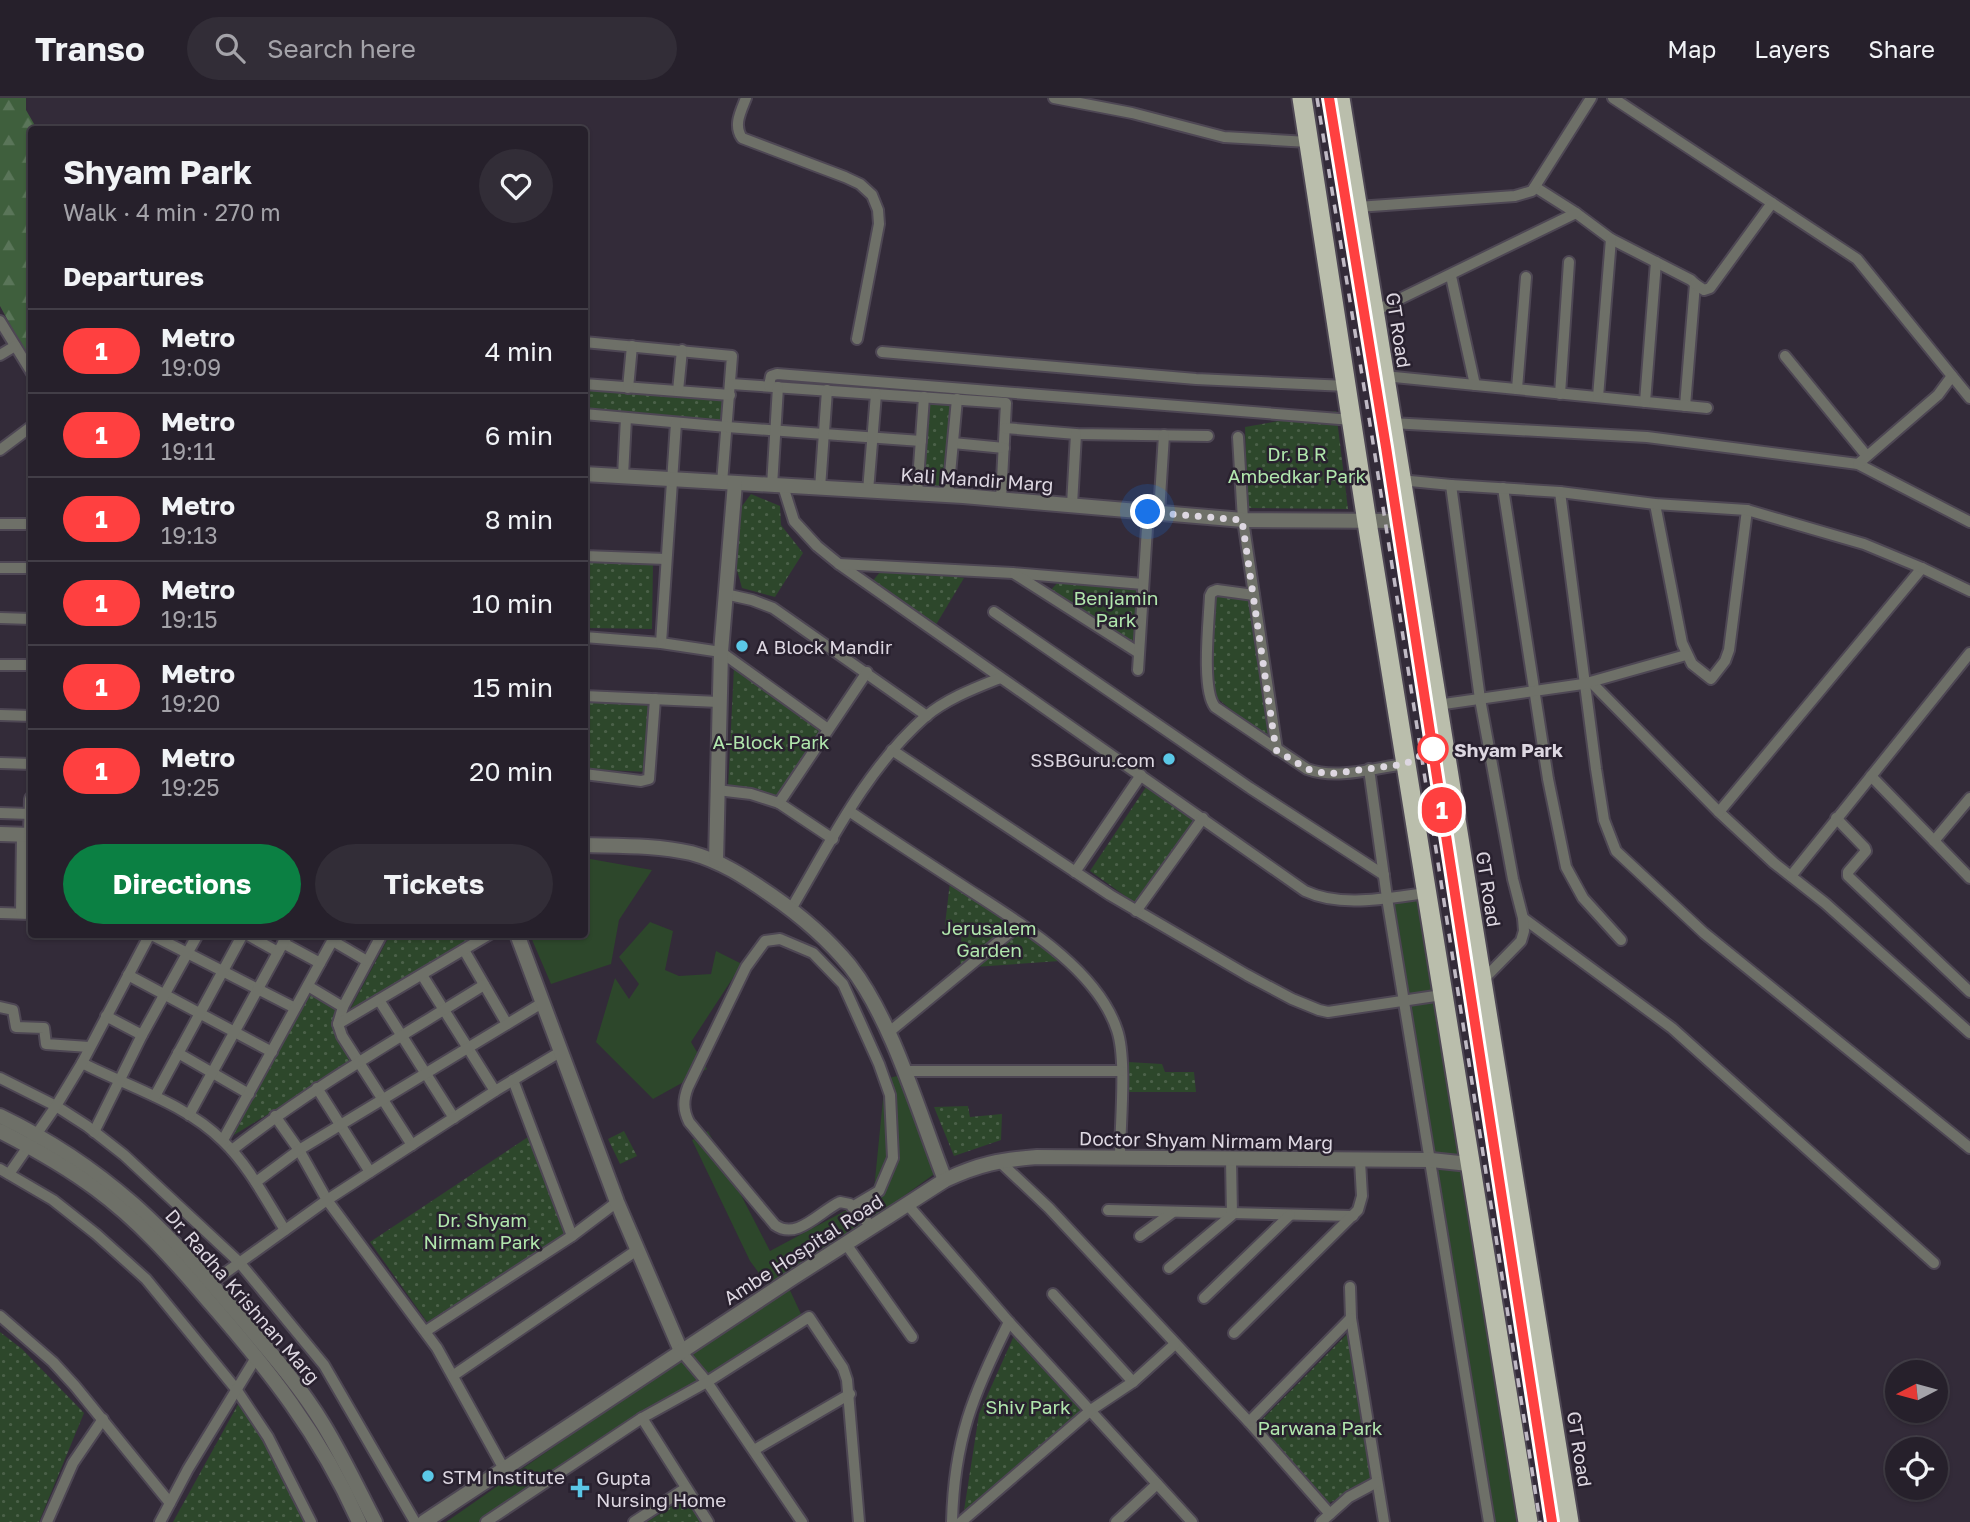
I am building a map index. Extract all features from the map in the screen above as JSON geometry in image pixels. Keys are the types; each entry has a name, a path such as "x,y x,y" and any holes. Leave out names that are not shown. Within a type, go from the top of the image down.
{"highway":[{"path":"1302,98 1405,764 1528,1522"},
{"name":"GT Road","path":"1340,98 1569,1522"}],"street":[{"path":"746,98 738,121 738,134 742,138 860,184 876,202 878,224 857,339"},
{"path":"1054,98 1132,113 1224,137 1308,142"},
{"path":"1357,207 1515,196 1532,191 1591,98"},
{"path":"1613,98 1857,259 1970,398"},
{"path":"1535,187 1611,239 1704,290 1710,288 1772,203"},
{"path":"1373,312 1576,213"},
{"path":"1598,397 1611,239"},
{"path":"1560,394 1569,262"},
{"path":"1644,402 1656,262"},
{"path":"1451,276 1475,385"},
{"path":"1517,389 1526,276"},
{"path":"1685,406 1695,284"},
{"path":"0,321 28,367"},
{"path":"588,342 732,356 727,427 729,483 719,702 716,861"},
{"path":"0,355 15,346"},
{"path":"628,388 632,346"},
{"path":"678,391 682,351"},
{"path":"881,352 1196,379 1347,386"},
{"path":"1785,356 1866,455"},
{"path":"1352,420 777,374 771,376 778,486 794,521 817,546 839,564 1305,891 1335,901 1426,893"},
{"path":"1384,376 1707,408"},
{"path":"1858,464 1938,395 1952,376"},
{"path":"588,384 678,391 773,387 1006,403 1001,499"},
{"path":"820,488 827,390"},
{"path":"868,491 876,394"},
{"path":"917,494 924,397"},
{"path":"947,495 957,399"},
{"path":"588,414 921,441"},
{"path":"623,477 626,418"},
{"path":"661,643 676,422"},
{"path":"1391,423 1647,437 1858,464 1970,522"},
{"path":"1005,428 1076,434 1208,436"},
{"path":"0,450 28,429"},
{"path":"1072,505 1076,434"},
{"path":"1138,670 1143,584 1164,435"},
{"path":"1238,437 1242,520 1276,750"},
{"path":"953,443 1004,448"},
{"name":"Kali Mandir Marg","path":"588,474 947,495 1242,520 1407,521"},
{"path":"1400,480 1747,510 1864,544 1970,592"},
{"path":"1451,485 1480,699 1524,931 1521,941 1481,982"},
{"path":"1503,488 1548,779 1566,867 1583,898 1621,940"},
{"path":"1560,492 1604,820 1616,851 1704,933 1970,1148"},
{"path":"1655,504 1686,655 1692,664 1711,679 1728,655 1747,510"},
{"path":"0,524 28,524"},
{"path":"588,556 666,559"},
{"path":"839,564 1013,573 1143,584"},
{"path":"0,568 28,568"},
{"path":"1719,812 1922,568"},
{"path":"1013,573 1139,653"},
{"path":"1254,595 1217,590 1210,596 1208,695 1214,707 1276,750 1307,769 1322,774 1405,764"},
{"path":"725,594 773,608 927,716"},
{"path":"994,612 1251,788 1384,875"},
{"path":"0,618 28,618"},
{"path":"588,637 661,643 721,652 828,729"},
{"path":"1791,876 1970,653"},
{"path":"1437,705 1587,683 1686,655"},
{"path":"0,665 28,665"},
{"path":"779,803 867,673"},
{"path":"791,909 849,811 892,751 927,716 964,693 1000,678"},
{"path":"1587,683 1719,812 1970,1033"},
{"path":"588,696 719,702"},
{"path":"588,774 641,781 649,779 655,699"},
{"path":"0,715 28,716"},
{"path":"892,751 1136,911 1247,975 1319,1010 1328,1012 1442,995"},
{"path":"0,763 28,764"},
{"path":"1369,769 1387,898 1489,1522"},
{"path":"1075,872 1141,775"},
{"path":"1871,776 1970,878"},
{"path":"717,790 751,794 779,803 833,839"},
{"path":"1934,841 1970,798"},
{"path":"849,811 1020,924 1073,966 1104,1003 1118,1031 1121,1051 1120,1157"},
{"path":"0,813 28,814"},
{"path":"1136,911 1203,818"},
{"path":"1836,818 1866,852 1848,872 1848,876 1970,992"},
{"path":"0,834 28,835 26,913 0,913"},
{"path":"588,845 644,847 689,853 716,861 791,909 824,937 851,968 888,1033 945,1180"},
{"path":"1523,918 1672,1028 1934,1263"},
{"path":"888,1033 1020,924"},
{"path":"148,938 82,1063 56,1106 28,1146 5,1172 53,1200 146,1279 236,1389 281,1458 311,1522"},
{"path":"157,938 295,1008"},
{"path":"94,1132 142,1035 196,938"},
{"path":"155,1096 242,938"},
{"path":"261,938 283,943 320,963"},
{"path":"223,1140 334,938 367,961"},
{"path":"380,938 343,1007 338,1024 342,1036 412,1145"},
{"path":"338,1024 484,938"},
{"path":"518,938 617,1202 681,1351 707,1382 802,1522"},
{"path":"852,1207 879,1191 893,1158 890,1095 843,984 813,953 780,939 765,941 746,967 688,1087 684,1097 686,1116 723,1164 782,1230 795,1230 839,1202 852,1207 872,1227"},
{"path":"190,1115 283,943"},
{"path":"464,950 507,1024"},
{"path":"128,975 272,1052"},
{"path":"422,975 495,1091"},
{"path":"232,1150 275,1116 317,1088 484,985"},
{"path":"308,986 343,1007"},
{"path":"379,1000 454,1118"},
{"path":"256,1182 299,1150 382,1098 542,1003"},
{"path":"0,1007 13,1010 16,1027 44,1028 46,1044 89,1047"},
{"path":"106,1016 142,1035"},
{"path":"205,1287 327,1200 560,1052"},
{"path":"178,1054 249,1094"},
{"path":"82,1063 190,1115 223,1140 256,1182 285,1230"},
{"path":"903,1071 1121,1071"},
{"path":"0,1077 56,1106 124,1155 239,1262 324,1365 415,1522"},
{"path":"513,1080 572,1236"},
{"path":"317,1088 370,1172"},
{"name":"Dr. Radha Krishnan Marg","path":"0,1116 36,1133 104,1179 131,1200 184,1252 205,1287 265,1346 316,1414 337,1448 375,1522"},
{"path":"275,1116 299,1150 327,1200 426,1331 454,1375 504,1469"},
{"path":"0,1131 96,1188 205,1287 310,1428 339,1479 359,1522"},
{"name":"Doctor Shyam Nirmam Marg","path":"945,1180 970,1168 998,1160 1037,1157 1431,1160 1469,1164"},
{"path":"1231,1159 1232,1215"},
{"path":"998,1160 1049,1208 1250,1422 1326,1518 1349,1496 1377,1482"},
{"path":"1234,1333 1353,1216 1361,1203 1360,1161"},
{"name":"Ambe Hospital Road","path":"681,1351 945,1180"},
{"path":"426,1331 572,1236 617,1202"},
{"path":"907,1204 1009,1322 1192,1522"},
{"path":"1108,1210 1353,1216"},
{"path":"1140,1236 1173,1212"},
{"path":"1168,1268 1232,1215"},
{"path":"1204,1298 1290,1215"},
{"path":"846,1244 912,1337"},
{"path":"454,1375 637,1250"},
{"path":"1350,1287 1351,1318 1384,1522"},
{"path":"1053,1294 1133,1382"},
{"path":"0,1316 53,1362 170,1503"},
{"path":"486,1522 642,1418 707,1382 809,1317 843,1368 850,1394 859,1522"},
{"path":"1250,1422 1351,1318"},
{"path":"952,1522 956,1460 967,1415 1009,1322"},
{"path":"961,1522 1091,1410 1133,1382 1175,1344"},
{"path":"424,1522 681,1351"},
{"path":"160,1522 257,1356"},
{"path":"754,1450 850,1394"},
{"path":"642,1418 708,1522"},
{"path":"47,1522 73,1462 103,1419"},
{"path":"1116,1522 1157,1485"},
{"path":"635,1522 686,1488"}],"green space":[{"path":"0,98 26,98 26,110 35,126 28,126 28,357 0,306"},
{"path":"588,387 724,399 722,421 588,410"},
{"path":"925,403 955,406 946,493 919,492"},
{"name":"Dr. B R Ambedkar Park","path":"1336,411 1348,509 1248,508 1245,427"},
{"path":"751,494 780,506 781,525 803,553 775,597 742,588 730,545 742,506"},
{"path":"588,560 653,562 652,629 588,628"},
{"path":"885,566 964,578 934,628 871,583"},
{"name":"Benjamin Park","path":"1060,580 1140,587 1137,650 1049,592"},
{"path":"1215,593 1251,598 1274,745 1212,694"},
{"name":"A-Block Park","path":"734,667 828,729 778,801 728,788"},
{"path":"588,701 651,702 648,772 588,769"},
{"path":"1148,784 1197,821 1135,903 1090,871"},
{"path":"588,859 652,870 619,920 611,964 551,984 531,938 588,938"},
{"name":"Jerusalem Garden","path":"950,882 1020,924 1060,961 960,968 962,925 945,925"},
{"path":"1425,894 1528,1522 1488,1522 1388,898"},
{"path":"650,922 673,931 665,970 679,976 711,974 716,951 742,964 691,1042 707,1069 653,1099 596,1042 615,978 629,999 639,984 619,957"},
{"path":"388,938 480,938 346,1017"},
{"path":"308,992 338,1009 353,1062 229,1138"},
{"path":"1128,1062 1162,1064 1165,1072 1194,1072 1196,1092 1129,1092"},
{"path":"901,1075 937,1172 871,1220 885,1079"},
{"path":"968,1106 970,1117 1002,1114 1001,1140 954,1156 934,1107"},
{"path":"624,1131 637,1156 620,1164 608,1139"},
{"path":"708,1131 770,1251 854,1206 866,1226 770,1288 750,1261 692,1140"},
{"name":"Dr. Shyam Nirmam Park","path":"531,1135 568,1235 430,1326 370,1242"},
{"path":"787,1284 801,1314 486,1522 446,1522"},
{"name":"Shiv Park","path":"1017,1329 1085,1411 963,1517 979,1414"},
{"name":"Parwana Park","path":"1351,1330 1374,1480 1329,1503 1256,1426"},
{"path":"0,1332 22,1349 84,1413 39,1522 0,1522"},
{"path":"241,1399 313,1522 173,1522"},
{"path":"688,1496 705,1522 647,1522"}],"railway":[{"path":"1317,98 1540,1522"},
{"path":"1329,98 1386,448 1552,1522"}],"metro line":[{"name":"1","path":"1329,98 1386,447 1552,1522"}],"place":[{"name":"A Block Mandir","path":"742,646"},
{"name":"Shyam Park","path":"1433,749"},
{"name":"SSBGuru.com","path":"1169,759"},
{"name":"STM Institute","path":"428,1476"},
{"name":"Gupta Nursing Home","path":"580,1488"}],"route":[{"path":"1148,512 1242,520 1276,750 1307,769 1328,774 1405,764 1433,749"}]}
